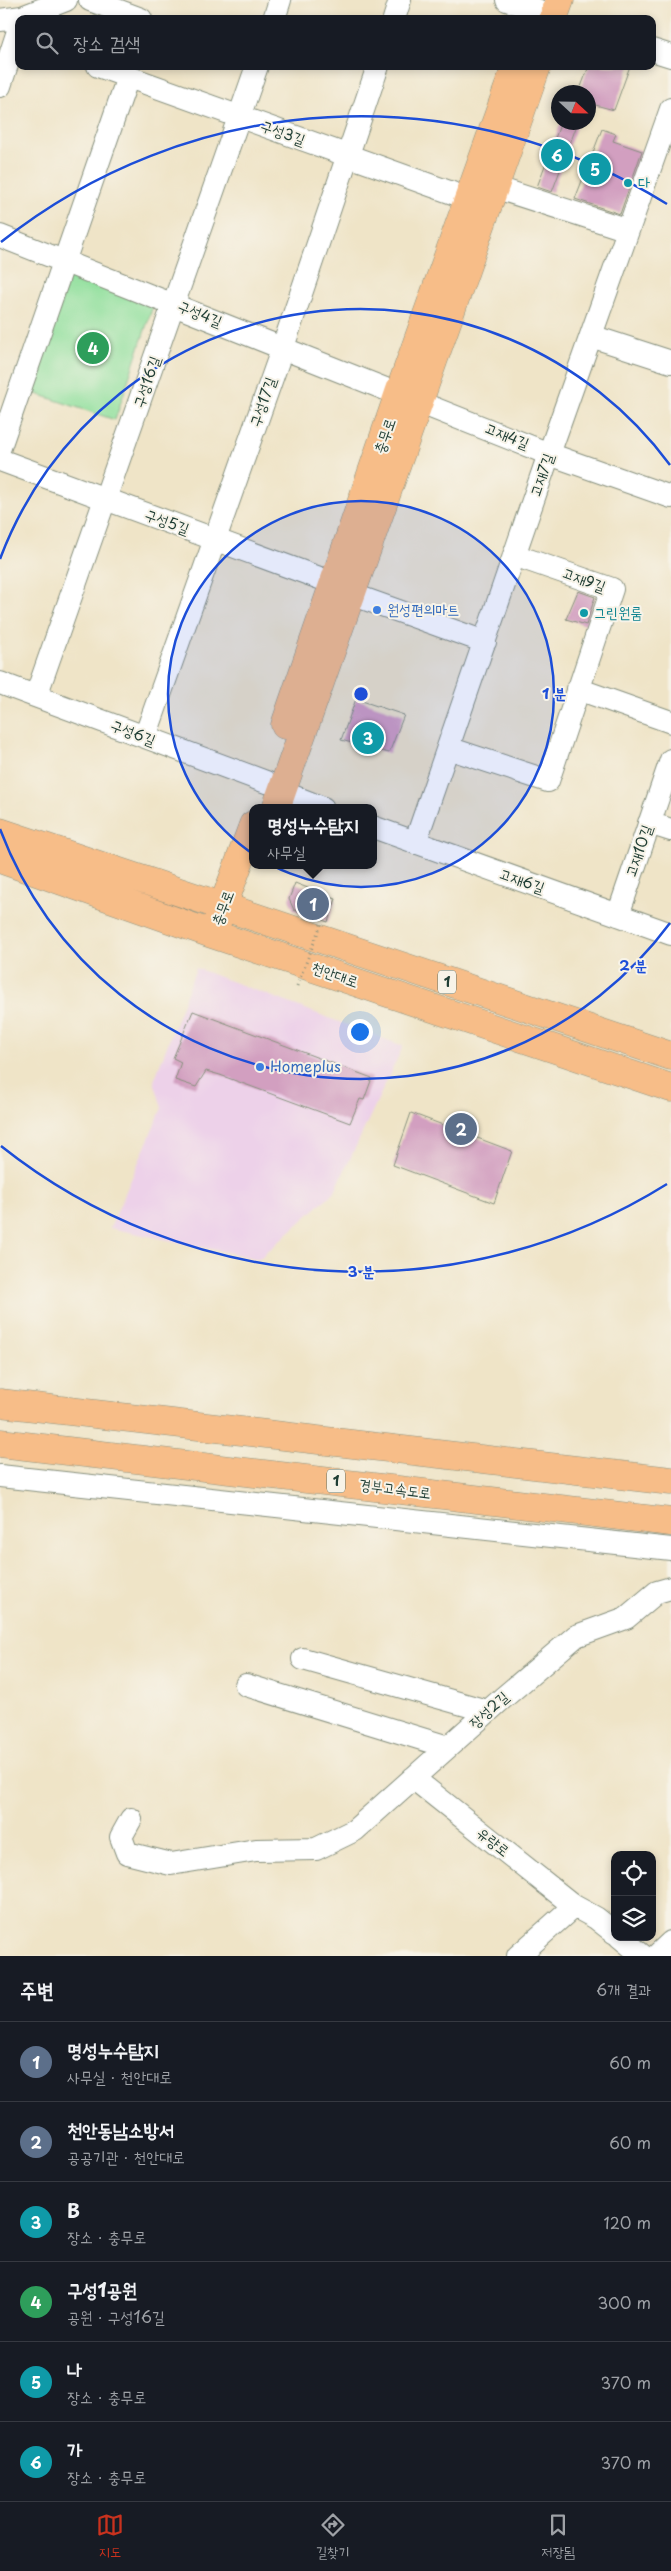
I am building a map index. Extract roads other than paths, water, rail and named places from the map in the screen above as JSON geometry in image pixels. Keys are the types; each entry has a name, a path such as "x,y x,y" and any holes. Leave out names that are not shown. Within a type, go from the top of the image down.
{"main road":[{"name":"충무로","path":"271,798 409,397 469,199 515,70"},
{"name":"충무로","path":"409,397 494,187 536,70"},
{"name":"천안대로","path":"0,832 671,1056"},
{"name":"충무로","path":"232,909 249,841"},
{"name":"천안대로","path":"0,859 221,937 671,1088"},
{"name":"충무로","path":"221,937 232,909 254,869"},
{"path":"0,1403 671,1481"},
{"name":"경부고속도로","path":"0,1443 671,1522"}],"street":[{"path":"41,15 66,0"},
{"path":"90,0 130,15"},
{"path":"275,15 280,0"},
{"path":"395,15 400,0"},
{"path":"507,0 548,12"},
{"path":"0,20 15,26"},
{"path":"0,86 15,40"},
{"path":"656,51 671,56"},
{"name":"구성3길","path":"109,70 469,199"},
{"name":"구성16길","path":"36,696 256,70"},
{"name":"구성17길","path":"144,737 215,540 377,70"},
{"path":"0,446 128,77"},
{"name":"고재7길","path":"415,843 628,230 665,143 671,109"},
{"path":"494,187 628,230"},
{"name":"구성4길","path":"0,236 409,397"},
{"path":"591,336 671,362"},
{"name":"고재4길","path":"409,397 549,454 671,498"},
{"name":"구성5길","path":"0,460 342,589"},
{"name":"고재9길","path":"448,748 548,781 612,589 514,555"},
{"path":"342,589 485,642"},
{"name":"구성6길","path":"0,683 144,737 271,798"},
{"path":"578,689 671,722"},
{"name":"고재10길","path":"618,914 671,760"},
{"path":"271,798 302,804"},
{"path":"649,823 671,830"},
{"name":"고재6길","path":"377,829 671,934"},
{"path":"0,1476 671,1549"},
{"name":"장성2길","path":"131,1819 121,1837 127,1853 170,1864 256,1850 316,1849 355,1830 487,1712 576,1636 626,1618 657,1592 671,1588"},
{"path":"304,1659 487,1712"},
{"path":"246,1684 448,1747"},
{"name":"유량로","path":"412,1778 574,1906 596,1918 611,1930"},
{"path":"518,1956 574,1906"},
{"path":"625,1941 643,1956"},
{"path":"656,1956 671,1942"}],"place":[{"name":"가","path":"557,155"},
{"name":"나","path":"595,169"},
{"name":"다","path":"628,183"},
{"name":"구성1공원","path":"93,348"},
{"name":"원성편의마트","path":"377,610"},
{"name":"그린원룸","path":"584,613"},
{"name":"B","path":"368,738"},
{"name":"명성누수탐지","path":"313,904"},
{"name":"Homeplus","path":"260,1067"},
{"name":"천안동남소방서","path":"461,1129"}]}
